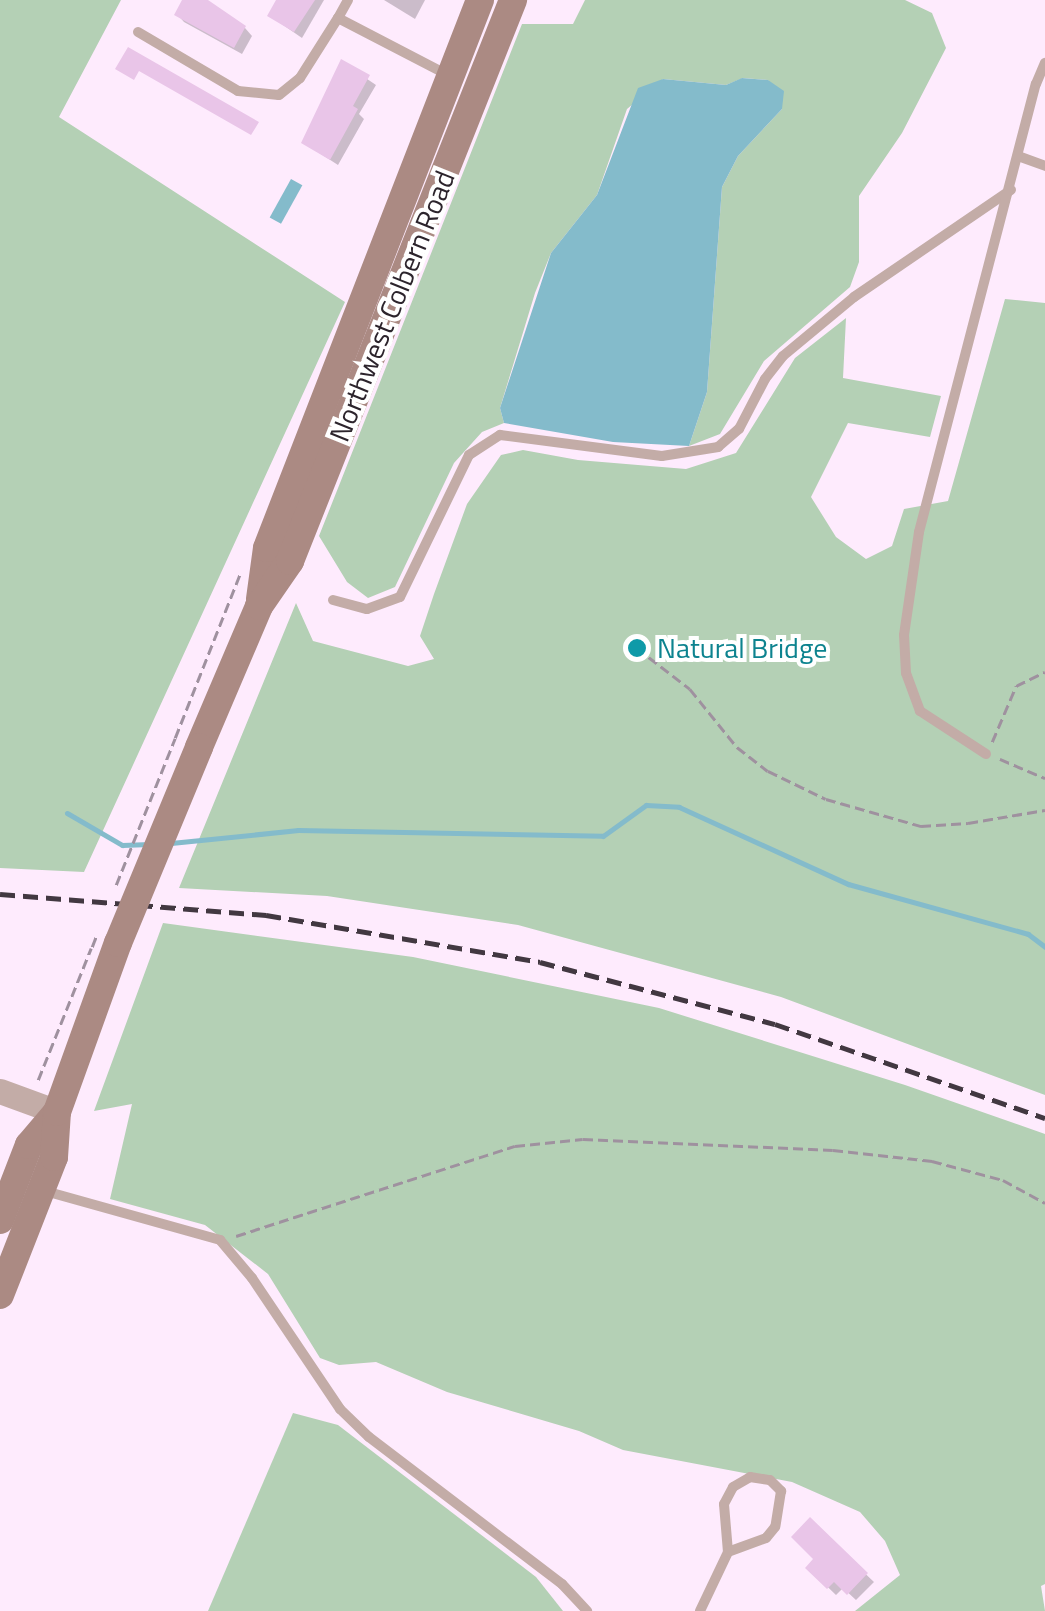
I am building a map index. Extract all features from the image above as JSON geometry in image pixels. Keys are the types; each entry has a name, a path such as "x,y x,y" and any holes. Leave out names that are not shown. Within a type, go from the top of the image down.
{"main road":[{"name":"Northwest Colbern Road","path":"260,606 267,548 480,0"},
{"name":"Northwest Colbern Road","path":"0,1295 54,1157 58,1112 103,940 188,743 260,606 290,561 513,0"},
{"name":"Northwest Colbern Road","path":"0,1220 30,1145 58,1112"}],"street":[{"path":"0,1091 58,1112"}],"lane":[{"path":"138,32 238,91 279,94 300,78 348,0"},
{"path":"338,18 450,76 480,87"},
{"path":"986,754 920,711 906,673 904,635 920,532 1045,63"},
{"path":"1018,156 1045,166"},
{"path":"332,600 367,609 400,597 469,455 500,435 662,456 718,447 739,428 764,379 783,356 854,298 1011,190"},
{"path":"41,1190 220,1240 252,1278 340,1408 369,1437 562,1584 587,1611"},
{"path":"700,1611 728,1552 724,1504 733,1487 750,1477 770,1480 780,1491 776,1527 766,1538 728,1552"}],"path":[{"path":"637,648 690,689 737,747 768,771 826,799 921,826 968,824 1045,810"},
{"path":"1045,672 1016,686 986,754 1045,778"},
{"path":"112,894 188,743"},
{"path":"29,1102 103,940"},
{"path":"220,1240 515,1146 583,1139 833,1150 932,1161 1003,1180 1045,1203"}],"green space":[{"path":"0,0 121,0 59,117 345,302 84,872 0,868"},
{"path":"585,0 905,0 932,13 946,48 902,133 859,196 859,262 850,287 764,361 720,434 689,446 707,392 722,187 738,156 782,109 768,80 743,78 726,85 663,79 627,109 597,195 551,253 535,293 500,408 504,423 482,432 454,463 395,587 368,598 347,582 319,536 522,24 573,24"},
{"path":"1005,299 1045,303 1045,1095 781,997 518,925 327,896 179,888 296,603 313,641 408,666 434,659 420,636 467,504 501,455 523,450 578,460 686,469 736,453 795,358 846,318 843,378 941,396 930,437 848,423 811,497 836,537 866,559 892,546 904,509 948,501"},
{"path":"163,923 413,957 659,1008 905,1085 1045,1134 1045,1584 1041,1586 1045,1611 855,1611 900,1575 885,1541 860,1512 792,1482 623,1450 579,1431 447,1392 376,1362 339,1365 320,1358 268,1274 205,1225 110,1199 132,1104 94,1111"},
{"path":"293,1413 338,1425 536,1577 563,1611 208,1611"}],"water":[{"path":"742,78 768,80 784,91 782,109 738,156 722,187 707,392 689,446 613,442 504,423 500,408 551,253 597,195 638,88 663,79 726,85"},
{"path":"291,179 302,185 281,224 270,217"}],"building":[{"path":"182,0 208,0 246,26 234,48 174,15"},
{"path":"276,0 315,0 294,32 267,16"},
{"path":"128,47 259,122 251,135 139,71 134,80 115,69"},
{"path":"341,59 370,75 353,106 358,109 330,160 301,143"},
{"path":"810,1517 868,1573 847,1595 834,1582 827,1589 805,1568 813,1559 791,1537"}],"waterway":[{"path":"171,843 298,830 603,836 646,805 679,807 848,884 1028,934 1045,947"},
{"path":"67,813 122,845 150,844"}],"railway":[{"path":"0,894 266,915 540,962 775,1024 1045,1118"}],"place":[{"name":"Natural Bridge","path":"637,648"}]}
